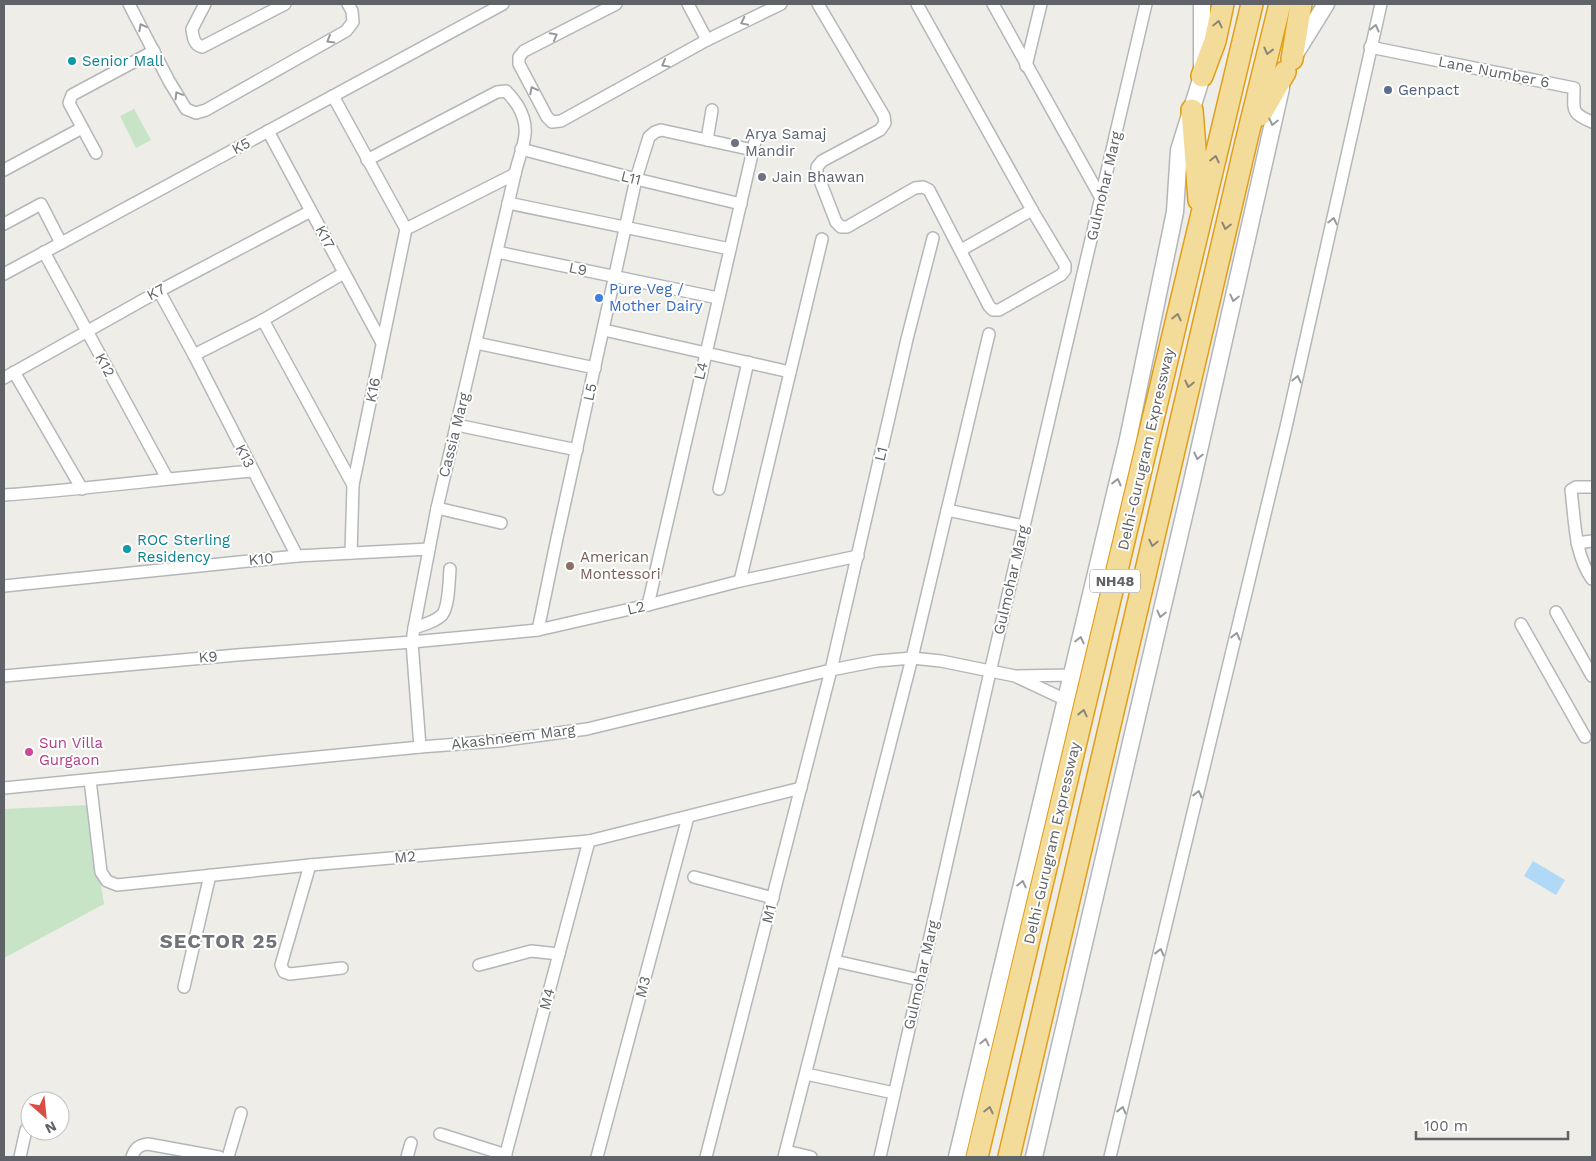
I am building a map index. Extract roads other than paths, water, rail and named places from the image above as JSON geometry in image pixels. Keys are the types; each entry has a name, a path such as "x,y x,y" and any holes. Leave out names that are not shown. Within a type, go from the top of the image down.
{"highway":[{"path":"1202,76 1215,41 1223,4"},
{"name":"Delhi-Gurugram Expressway","path":"977,1157 1252,4"},
{"name":"Delhi-Gurugram Expressway","path":"1009,1157 1280,4"},
{"path":"1247,138 1288,65 1301,4"},
{"path":"1192,110 1201,218"}],"main road":[{"path":"958,1157 1128,439 1175,212 1179,150 1202,76 1202,4"},
{"path":"1034,1157 1192,486 1288,65 1326,4"}],"street":[{"path":"129,4 169,81 186,109 196,113 206,110 346,31 353,22 352,11 348,4"},
{"path":"205,4 192,29 195,42 202,47 285,4"},
{"name":"K5","path":"9,271 503,4"},
{"path":"616,4 524,51 519,57 519,64 547,117 552,122 561,121 707,40 781,4"},
{"path":"688,4 707,40"},
{"path":"818,4 884,116 885,123 880,130 822,161 817,167 817,173 836,222 841,227 847,227 915,188 923,187 929,190 989,306 993,310 999,310 1061,275 1065,270 1065,265 1032,210 917,4"},
{"path":"993,4 1101,198"},
{"path":"1026,66 1041,4"},
{"name":"Gulmohar Marg","path":"880,1157 990,672 1146,4"},
{"path":"1110,1157 1286,427 1381,4"},
{"name":"Lane Number 6","path":"1370,47 1574,88 1575,113 1592,122"},
{"path":"96,153 69,103 72,95 154,51"},
{"name":"Cassia Marg","path":"367,160 497,92 506,91 512,96 523,115 526,138 514,174 458,425 437,508 414,628 412,642 420,747"},
{"path":"333,96 406,229 514,174"},
{"path":"707,140 712,110"},
{"path":"4,170 82,128"},
{"name":"L5","path":"538,630 636,179 650,137 655,132 661,130 753,150"},
{"name":"K17","path":"268,131 382,343"},
{"name":"L4","path":"648,605 756,137"},
{"name":"L11","path":"521,149 741,204"},
{"path":"508,203 730,249"},
{"path":"4,224 41,204 61,243"},
{"path":"961,250 1032,210"},
{"name":"K7","path":"4,378 86,330 311,211"},
{"name":"K16","path":"350,553 354,485 406,229"},
{"name":"L1","path":"831,670 907,340 933,238"},
{"path":"740,581 822,239"},
{"name":"K12","path":"44,252 167,478"},
{"name":"L9","path":"497,252 718,298"},
{"path":"194,356 263,320 344,273"},
{"name":"K13","path":"159,291 297,556"},
{"path":"263,320 354,485"},
{"path":"604,330 790,372"},
{"path":"811,1157 785,1154 912,658 989,334"},
{"path":"476,344 595,368"},
{"path":"720,488 748,362"},
{"path":"14,372 82,489"},
{"path":"458,425 577,450"},
{"path":"4,496 82,489 167,478 253,471"},
{"path":"1592,487 1576,486 1571,490 1577,543 1581,559 1592,579"},
{"path":"437,508 501,523"},
{"path":"947,510 1024,526"},
{"path":"1577,543 1592,541"},
{"name":"K10","path":"4,586 297,556 429,549"},
{"name":"L2","path":"412,642 538,630 648,605 740,581 858,556"},
{"path":"414,628 443,614 446,608 450,569"},
{"path":"1556,612 1592,676"},
{"path":"1521,624 1585,737"},
{"name":"K9","path":"4,676 412,642"},
{"name":"Akashneem Marg","path":"4,788 499,741 587,729 877,660 912,658 941,661 1015,676 1072,675"},
{"name":"M1","path":"706,1157 831,670"},
{"name":"Akashneem Marg","path":"1015,676 1066,700"},
{"name":"M2","path":"90,780 102,872 107,881 116,885 310,865 588,841 801,788"},
{"name":"M3","path":"597,1157 688,817"},
{"name":"M4","path":"506,1156 588,841"},
{"path":"310,865 281,965 284,972 290,974 342,968"},
{"path":"184,987 210,876"},
{"path":"694,876 773,898"},
{"path":"479,965 531,952 559,954"},
{"path":"835,961 920,980"},
{"path":"806,1074 894,1093"},
{"path":"228,1157 241,1113"},
{"path":"440,1134 506,1156"},
{"path":"20,1157 24,1141"},
{"path":"407,1157 411,1143"},
{"path":"132,1157 134,1151 140,1145 148,1144 219,1157"}],"water":[{"path":"1533,861 1565,880 1556,895 1524,876"}],"place":[{"name":"Senior Mall","path":"72,61"},
{"name":"Genpact","path":"1388,90"},
{"name":"Arya Samaj Mandir","path":"735,143"},
{"name":"Jain Bhawan","path":"762,177"},
{"name":"Pure Veg / Mother Dairy","path":"599,298"},
{"name":"ROC Sterling Residency","path":"127,549"},
{"name":"American Montessori","path":"570,566"},
{"name":"Sun Villa Gurgaon","path":"29,752"}],"district":[{"name":"SECTOR 25","path":"219,941"}]}
